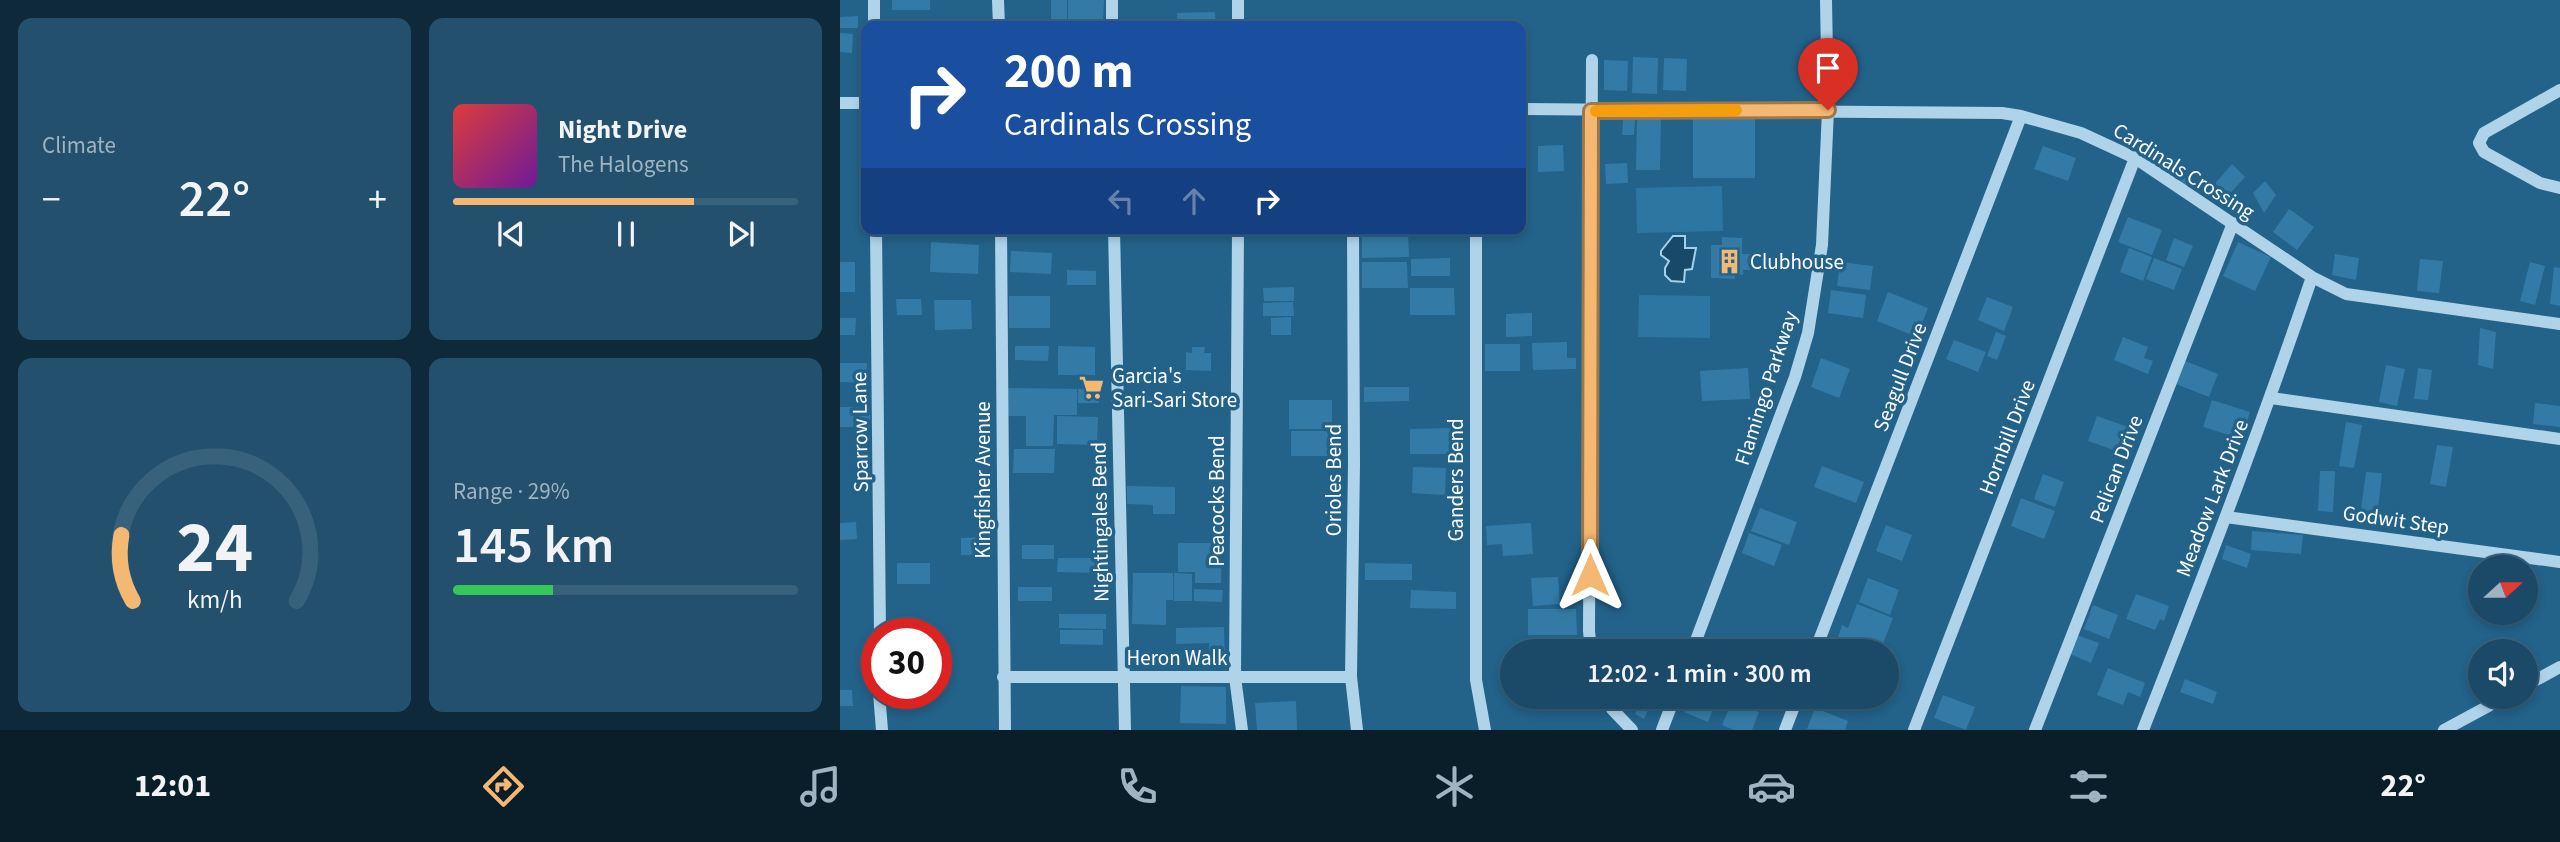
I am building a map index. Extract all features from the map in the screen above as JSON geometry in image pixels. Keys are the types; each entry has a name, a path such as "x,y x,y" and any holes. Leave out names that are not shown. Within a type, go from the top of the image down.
{"street":[{"path":"874,0 874,21"},
{"path":"998,0 999,21"},
{"path":"1112,0 1112,21"},
{"path":"1238,0 1238,21"},
{"name":"Flamingo Parkway","path":"1696,639 1791,387 1808,333 1822,245 1828,110 1826,0"},
{"path":"1591,639 1592,60"},
{"path":"2560,90 2484,133 2479,143 2484,152 2540,183 2560,188"},
{"path":"840,103 861,103"},
{"name":"Cardinals Crossing","path":"1526,109 1828,110 2002,113 2021,116 2081,133 2135,158 2312,277 2346,294 2560,324"},
{"name":"Seagull Drive","path":"1820,639 2021,116"},
{"name":"Hornbill Drive","path":"1914,730 2135,158"},
{"name":"Pelican Drive","path":"2035,730 2232,223"},
{"name":"Sparrow Lane","path":"876,235 880,618"},
{"name":"Kingfisher Avenue","path":"1001,235 1005,730"},
{"name":"Nightingales Bend","path":"1114,235 1125,730"},
{"name":"Peacocks Bend","path":"1238,235 1235,677 1242,730"},
{"name":"Orioles Bend","path":"1353,235 1351,677 1357,730"},
{"name":"Ganders Bend","path":"1476,235 1476,680 1486,730"},
{"name":"Meadow Lark Drive","path":"2143,730 2271,398 2312,277"},
{"path":"2271,398 2560,439"},
{"name":"Godwit Step","path":"2226,517 2560,562"},
{"path":"2538,679 2560,667"},
{"name":"Heron Walk","path":"1003,677 1351,677"},
{"path":"880,709 882,730"},
{"path":"1612,709 1632,730"},
{"path":"1662,730 1670,709"},
{"path":"1785,730 1793,709"},
{"path":"2445,730 2483,709"}],"shaded area":[{"path":"1722,186 1723,231 1637,233 1636,188"},
{"path":"1673,236 1685,236 1685,248 1696,248 1692,269 1685,270 1684,282 1671,281 1665,275 1669,261 1661,255 1661,251"},
{"path":"1639,295 1710,296 1710,338 1638,337"}],"building":[{"path":"892,0 930,0 930,10 892,10"},
{"path":"1051,0 1067,0 1067,20 1051,20"},
{"path":"1068,0 1104,0 1103,21 1068,21"},
{"path":"1215,12 1216,21 1178,21 1177,13"},
{"path":"858,16 858,28 840,28 840,17"},
{"path":"840,33 853,34 852,53 840,52"},
{"path":"1633,57 1658,58 1657,94 1632,93"},
{"path":"1664,58 1687,59 1686,91 1663,90"},
{"path":"1604,60 1628,61 1627,91 1604,90"},
{"path":"1637,118 1661,119 1660,170 1636,170"},
{"path":"1693,119 1755,119 1755,178 1693,178"},
{"path":"1623,120 1635,120 1634,135 1622,135"},
{"path":"1563,145 1564,171 1538,172 1538,146"},
{"path":"2043,146 2076,158 2068,181 2034,169"},
{"path":"1627,163 1628,183 1606,184 1605,164"},
{"path":"2232,164 2245,177 2224,200 2211,188"},
{"path":"2186,168 2195,177 2186,186 2177,177"},
{"path":"2265,181 2276,195 2264,213 2253,193"},
{"path":"2289,209 2314,227 2297,250 2273,232"},
{"path":"2128,217 2162,230 2152,255 2118,242"},
{"path":"1362,235 1408,235 1409,257 1362,258"},
{"name":"Clubhouse","path":"1722,237 1742,238 1742,254 1750,254 1750,270 1743,270 1743,275 1735,275 1735,279 1711,278 1711,245 1722,245"},
{"path":"2174,238 2193,246 2184,267 2166,260"},
{"path":"931,242 979,245 978,274 930,272"},
{"path":"2238,242 2271,257 2255,291 2223,276"},
{"path":"2129,248 2152,257 2143,281 2120,272"},
{"path":"1011,251 1052,253 1051,274 1010,272"},
{"path":"2335,254 2359,258 2356,280 2332,275"},
{"path":"1450,258 1450,276 1411,276 1411,259"},
{"path":"2154,258 2182,269 2174,290 2146,279"},
{"path":"2420,259 2443,261 2439,293 2417,291"},
{"path":"840,262 855,262 855,292 840,292"},
{"path":"1362,262 1407,262 1408,288 1362,288"},
{"path":"1840,262 1873,266 1870,290 1837,286"},
{"path":"2530,262 2545,266 2535,305 2520,301"},
{"path":"2554,267 2560,268 2560,306 2550,304"},
{"path":"1067,270 1096,271 1096,285 1067,285"},
{"path":"1294,287 1294,301 1264,301 1263,288"},
{"path":"1410,288 1454,288 1455,315 1410,315"},
{"path":"1831,290 1866,295 1863,318 1828,313"},
{"path":"1888,292 1928,308 1917,337 1877,321"},
{"path":"1009,296 1050,296 1050,328 1009,328"},
{"path":"1987,297 2013,307 2004,331 1978,320"},
{"path":"896,299 921,299 922,315 897,315"},
{"path":"934,300 971,300 972,329 935,330"},
{"path":"1293,302 1294,316 1263,316 1263,303"},
{"path":"1532,313 1532,336 1506,337 1506,314"},
{"path":"1291,317 1291,335 1271,335 1271,318"},
{"path":"840,318 856,318 855,335 840,335"},
{"path":"2480,328 2496,332 2493,369 2478,365"},
{"path":"1996,332 2006,336 1997,360 1987,356"},
{"path":"2123,337 2148,347 2144,358 2153,361 2148,374 2114,360"},
{"path":"1954,340 1986,352 1978,372 1946,359"},
{"path":"1567,342 1567,358 1576,358 1576,369 1533,370 1532,343"},
{"path":"1485,344 1520,344 1520,371 1485,371"},
{"path":"1015,346 1049,346 1048,361 1015,360"},
{"path":"1058,346 1095,347 1095,375 1058,375"},
{"path":"1192,347 1205,347 1204,353 1211,353 1211,371 1186,370 1186,352 1192,353"},
{"path":"1821,358 1850,369 1839,398 1811,387"},
{"path":"2185,361 2218,374 2209,397 2176,384"},
{"path":"840,363 867,363 867,383 840,382"},
{"path":"2386,365 2405,369 2397,406 2379,402"},
{"path":"1748,368 1750,399 1702,401 1700,371"},
{"path":"2418,368 2432,370 2428,400 2414,399"},
{"path":"1364,387 1409,387 1409,401 1364,402"},
{"path":"1008,388 1077,389 1077,415 1054,415 1053,446 1026,446 1026,416 1008,416"},
{"path":"1078,389 1099,389 1099,403 1078,403"},
{"path":"1289,400 1332,400 1332,429 1289,429"},
{"path":"2212,400 2250,412 2242,439 2203,427"},
{"path":"2535,403 2560,406 2560,427 2533,424"},
{"path":"840,407 870,407 870,427 840,427"},
{"path":"1057,416 1098,417 1097,445 1057,444"},
{"path":"2097,416 2128,427 2119,452 2088,441"},
{"path":"2346,422 2362,425 2354,468 2339,466"},
{"path":"1450,428 1450,454 1410,454 1410,429"},
{"path":"1291,431 1337,431 1337,456 1291,456"},
{"path":"2437,445 2453,447 2446,487 2430,484"},
{"path":"1014,449 1055,449 1054,473 1013,473"},
{"path":"1822,466 1864,482 1856,503 1814,487"},
{"path":"1413,467 1446,468 1445,495 1412,493"},
{"path":"2320,471 2335,471 2333,512 2318,511"},
{"path":"2366,472 2382,473 2377,519 2360,517"},
{"path":"2043,474 2064,482 2055,507 2034,499"},
{"path":"1127,486 1175,487 1175,514 1153,514 1153,505 1127,504"},
{"path":"2021,498 2055,511 2044,539 2011,526"},
{"path":"1760,508 1797,522 1789,545 1751,531"},
{"path":"856,522 857,539 840,540 840,523"},
{"path":"1531,523 1533,554 1503,556 1502,544 1487,545 1486,526"},
{"path":"1886,525 1912,535 1902,561 1876,551"},
{"path":"2252,531 2303,535 2301,554 2251,550"},
{"path":"1749,533 1782,545 1774,566 1742,553"},
{"path":"981,537 981,555 961,555 961,538"},
{"path":"1178,543 1222,543 1221,583 1195,583 1195,572 1178,572"},
{"path":"1022,545 1054,545 1054,559 1022,559"},
{"path":"2226,545 2251,554 2247,568 2222,559"},
{"path":"1058,558 1102,558 1101,573 1057,572"},
{"path":"897,563 930,563 930,584 897,584"},
{"path":"1365,563 1412,564 1412,580 1365,580"},
{"path":"1133,573 1173,573 1173,600 1166,600 1166,625 1132,624"},
{"path":"1174,573 1192,574 1192,601 1174,601"},
{"path":"1558,577 1560,604 1533,606 1531,578"},
{"path":"1868,578 1899,590 1890,615 1859,602"},
{"path":"1018,587 1052,587 1052,601 1018,601"},
{"path":"1194,589 1223,590 1222,602 1194,601"},
{"path":"1411,590 1456,592 1456,609 1410,608"},
{"path":"2136,594 2169,606 2164,621 2160,619 2155,630 2126,619"},
{"path":"1857,604 1893,618 1885,639 1837,639 1842,625 1848,628"},
{"path":"2093,605 2118,615 2109,639 2084,629"},
{"path":"1528,609 1576,609 1577,635 1528,635"},
{"path":"1059,614 1106,614 1106,629 1059,628"},
{"path":"1224,627 1225,665 1210,666 1209,643 1176,644 1176,628"},
{"path":"1060,630 1103,630 1103,645 1060,644"},
{"path":"2077,635 2099,643 2091,663 2070,654"},
{"path":"2108,668 2145,683 2140,697 2128,692 2123,705 2097,695"},
{"path":"2185,679 2217,692 2213,704 2180,692"},
{"path":"1181,686 1226,687 1226,724 1180,723"},
{"path":"840,690 852,690 853,706 840,706"},
{"path":"1943,695 1975,707 1966,730 1934,718"},
{"path":"1296,701 1297,730 1257,730 1255,703"},
{"path":"1637,709 1649,709 1644,719 1635,714"},
{"path":"1685,709 1713,709 1708,722 1684,712"},
{"path":"1729,709 1752,709 1759,712 1752,730 1734,730 1722,725"},
{"path":"1815,709 1848,721 1845,730 1807,729"}],"slow traffic":[{"path":"1596,111 1736,110"}],"place":[{"name":"Clubhouse","path":"1730,262"},
{"name":"Garcia's Sari-Sari Store","path":"1092,388"}],"route":[{"path":"1590,575 1591,111 1828,110"}]}
